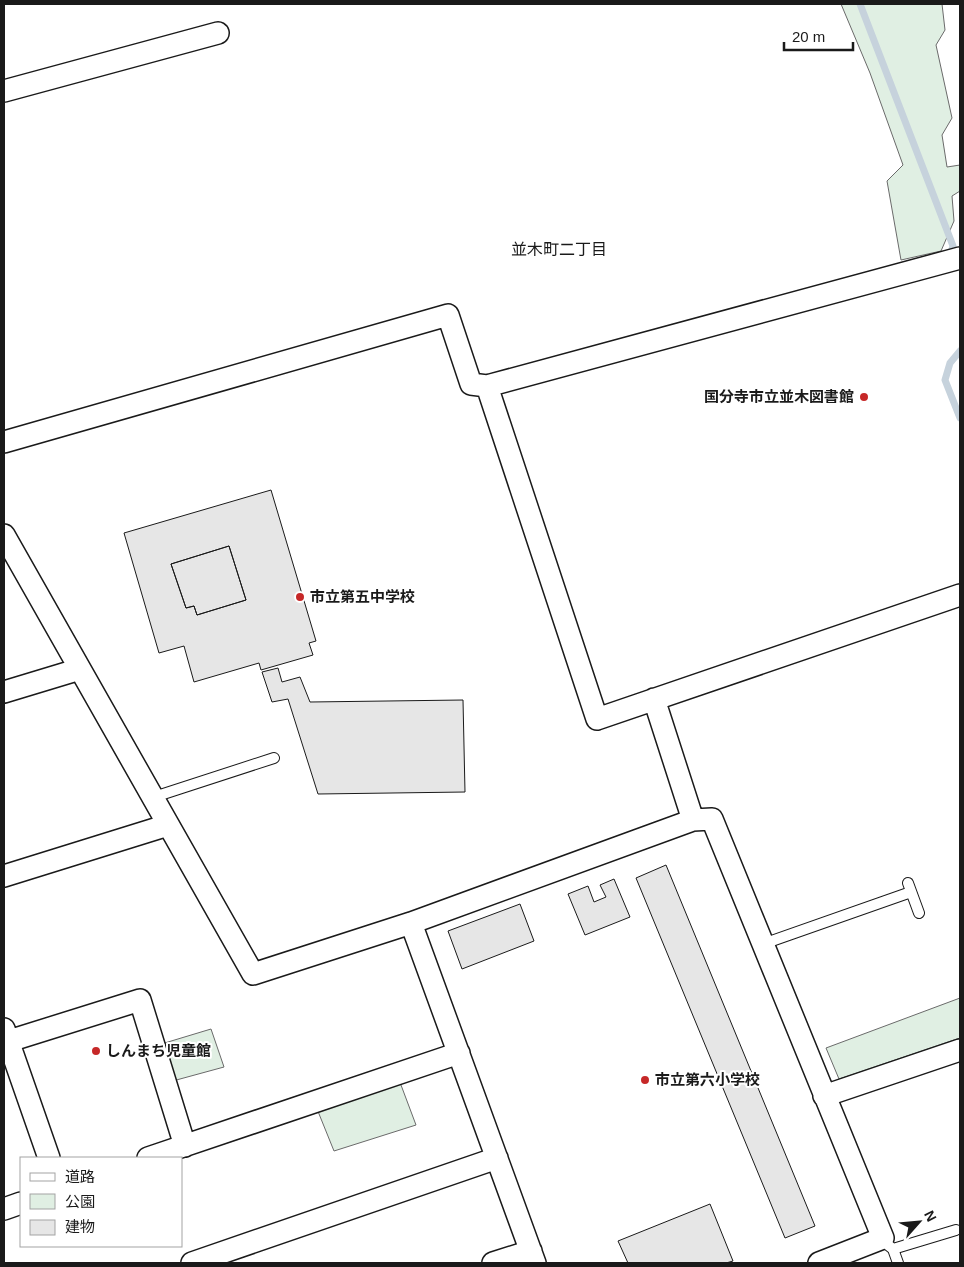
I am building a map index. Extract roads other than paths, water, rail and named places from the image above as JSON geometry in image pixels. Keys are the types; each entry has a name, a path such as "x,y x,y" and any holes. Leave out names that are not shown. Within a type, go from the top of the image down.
{"street":[{"path":"4,91 218,33"},
{"path":"4,442 448,315 471,384 487,386 960,258"},
{"path":"487,386 597,719 960,595"},
{"path":"4,535 253,974 411,923 693,820 712,819 824,1096 888,1244 819,1263"},
{"path":"4,692 80,669"},
{"path":"654,699 693,820"},
{"path":"4,876 168,825"},
{"path":"411,923 533,1257 493,1263"},
{"path":"49,1157 6,1034 140,1000 185,1146"},
{"path":"151,1157 459,1053"},
{"path":"824,1096 959,1054"},
{"path":"192,1263 234,1256 497,1158"},
{"path":"4,1209 20,1202"}],"lane":[{"path":"154,797 274,758"},
{"path":"763,944 909,888 919,913"},
{"path":"898,1263 888,1244 956,1230"}],"waterway":[{"path":"860,4 953,246 951,253"},
{"path":"960,351 950,363 945,380 960,418"}],"place":[{"name":"国分寺市立並木図書館","path":"864,397"},
{"name":"市立第五中学校","path":"300,597"},
{"name":"しんまち児童館","path":"96,1051"},
{"name":"市立第六小学校","path":"645,1080"}],"district":[{"name":"並木町二丁目","path":"559,249"}]}
